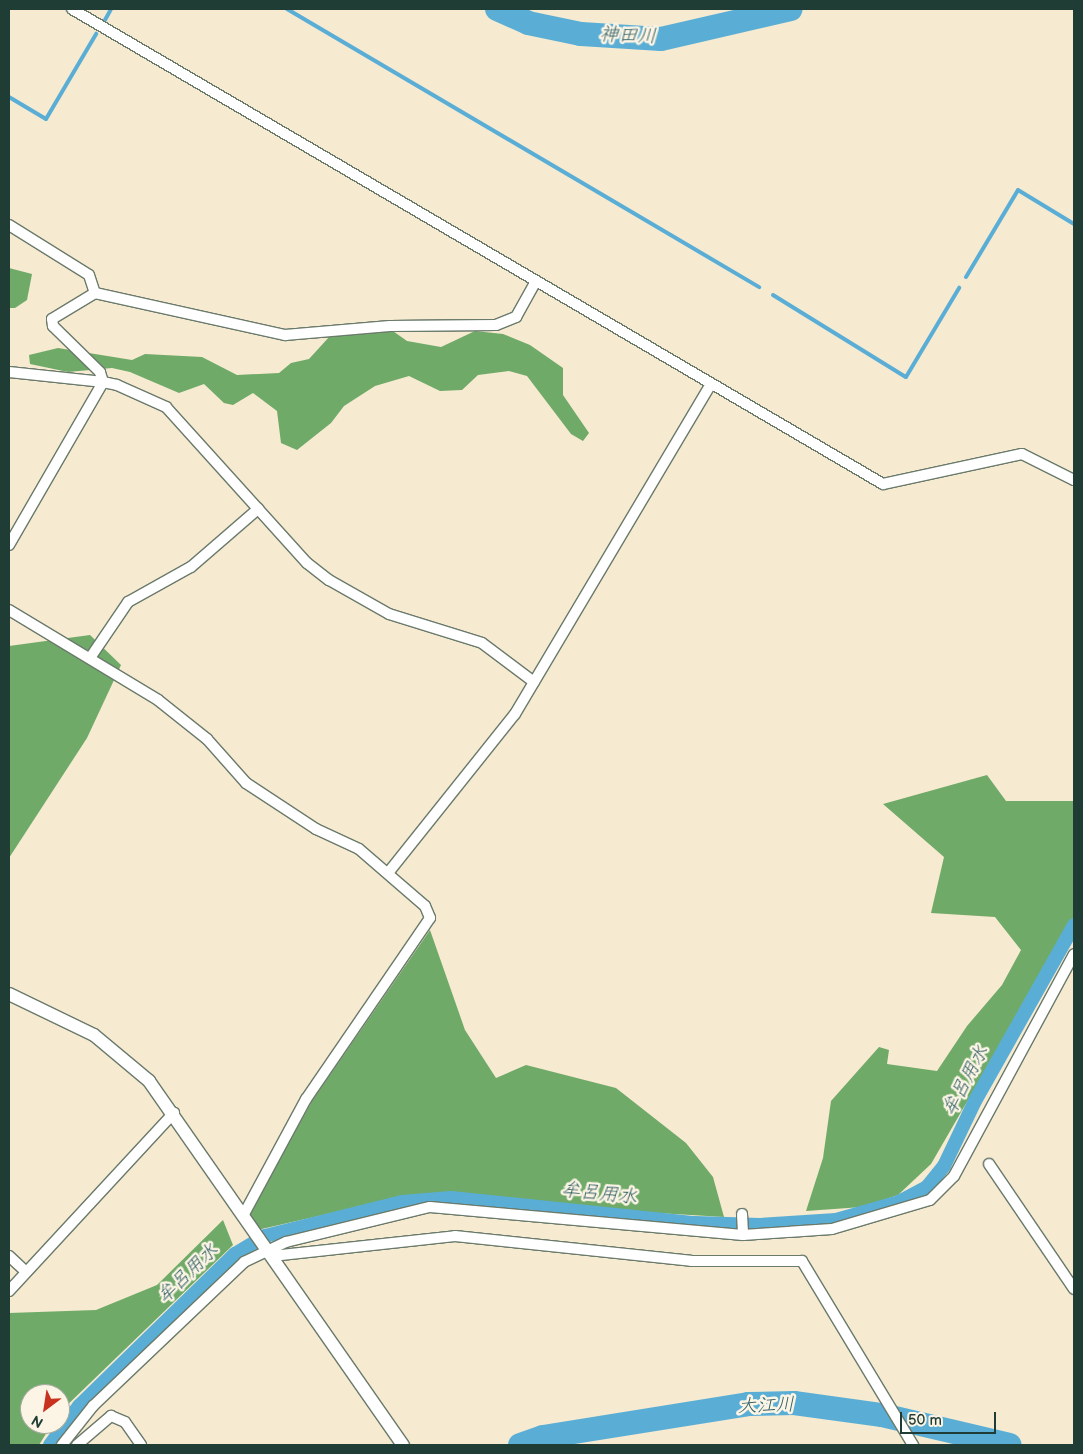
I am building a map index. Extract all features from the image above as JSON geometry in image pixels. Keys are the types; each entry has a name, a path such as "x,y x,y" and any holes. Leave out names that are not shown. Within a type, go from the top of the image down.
{"street":[{"path":"72,9 884,484 1022,454 1074,480"},
{"path":"9,224 89,275 95,293"},
{"path":"9,545 103,382 100,372 53,326 52,319 95,293 285,335 390,326 496,325 516,317 536,281"},
{"path":"9,372 103,382 166,406 307,563 354,596 389,614 482,643 534,682"},
{"path":"388,873 515,714 711,384"},
{"path":"90,658 117,612 128,602 191,567 258,509"},
{"path":"9,610 90,658 193,726 246,783 316,829 359,849 425,906 430,918 306,1099 244,1214"},
{"path":"62,1445 93,1406 208,1295 244,1262 268,1250 430,1207 743,1232 850,1225 913,1208 942,1190 1074,954"},
{"path":"9,994 94,1035 149,1080 174,1113 403,1445"},
{"path":"9,1291 174,1113"},
{"path":"989,1164 1074,1288"},
{"path":"742,1214 743,1232"},
{"path":"268,1250 455,1236 691,1261 802,1261 890,1411 913,1445"},
{"path":"9,1256 26,1272"},
{"path":"77,1445 111,1416 125,1422 141,1445"}],"green space":[{"path":"9,268 32,274 27,300 15,308 9,308"},
{"path":"390,329 407,341 441,347 475,331 503,334 530,345 563,368 563,395 589,433 583,441 571,434 527,376 509,371 478,375 462,390 440,391 409,376 375,386 344,406 331,423 297,450 281,443 277,411 253,393 233,405 224,403 204,384 179,393 130,372 112,368 68,372 30,364 29,355 58,348 132,360 145,354 202,357 237,375 279,373 291,363 309,359 330,336"},
{"path":"90,635 121,665 87,738 9,858 9,646"},
{"path":"987,775 1006,801 1074,801 1074,917 931,1164 898,1195 862,1207 806,1211 823,1158 831,1101 879,1047 889,1050 887,1064 937,1071 967,1026 1002,985 1021,950 995,917 931,913 944,857 883,804"},
{"path":"430,930 465,1030 496,1078 526,1065 616,1088 686,1143 713,1177 724,1217 444,1200 375,1203 253,1231 248,1217 312,1101"},
{"path":"223,1220 233,1245 70,1402 70,1384 20,1384 20,1434 46,1434 39,1445 9,1445 9,1313 96,1310 157,1285"}],"waterway":[{"path":"105,20 111,9"},
{"path":"287,9 759,287"},
{"name":"神田川","path":"497,9 528,23 581,34 661,39 791,9"},
{"path":"9,97 46,119 96,34"},
{"path":"966,277 1018,190 1074,224"},
{"path":"773,295 906,377 959,288"},
{"name":"牟呂用水","path":"50,1445 79,1406 235,1254 265,1236 402,1202 451,1198 695,1223 760,1225 836,1220 899,1202 927,1187 944,1166 975,1101 1074,925"},
{"name":"大江川","path":"520,1445 543,1437 748,1404 794,1403 882,1415 1010,1445"}]}
